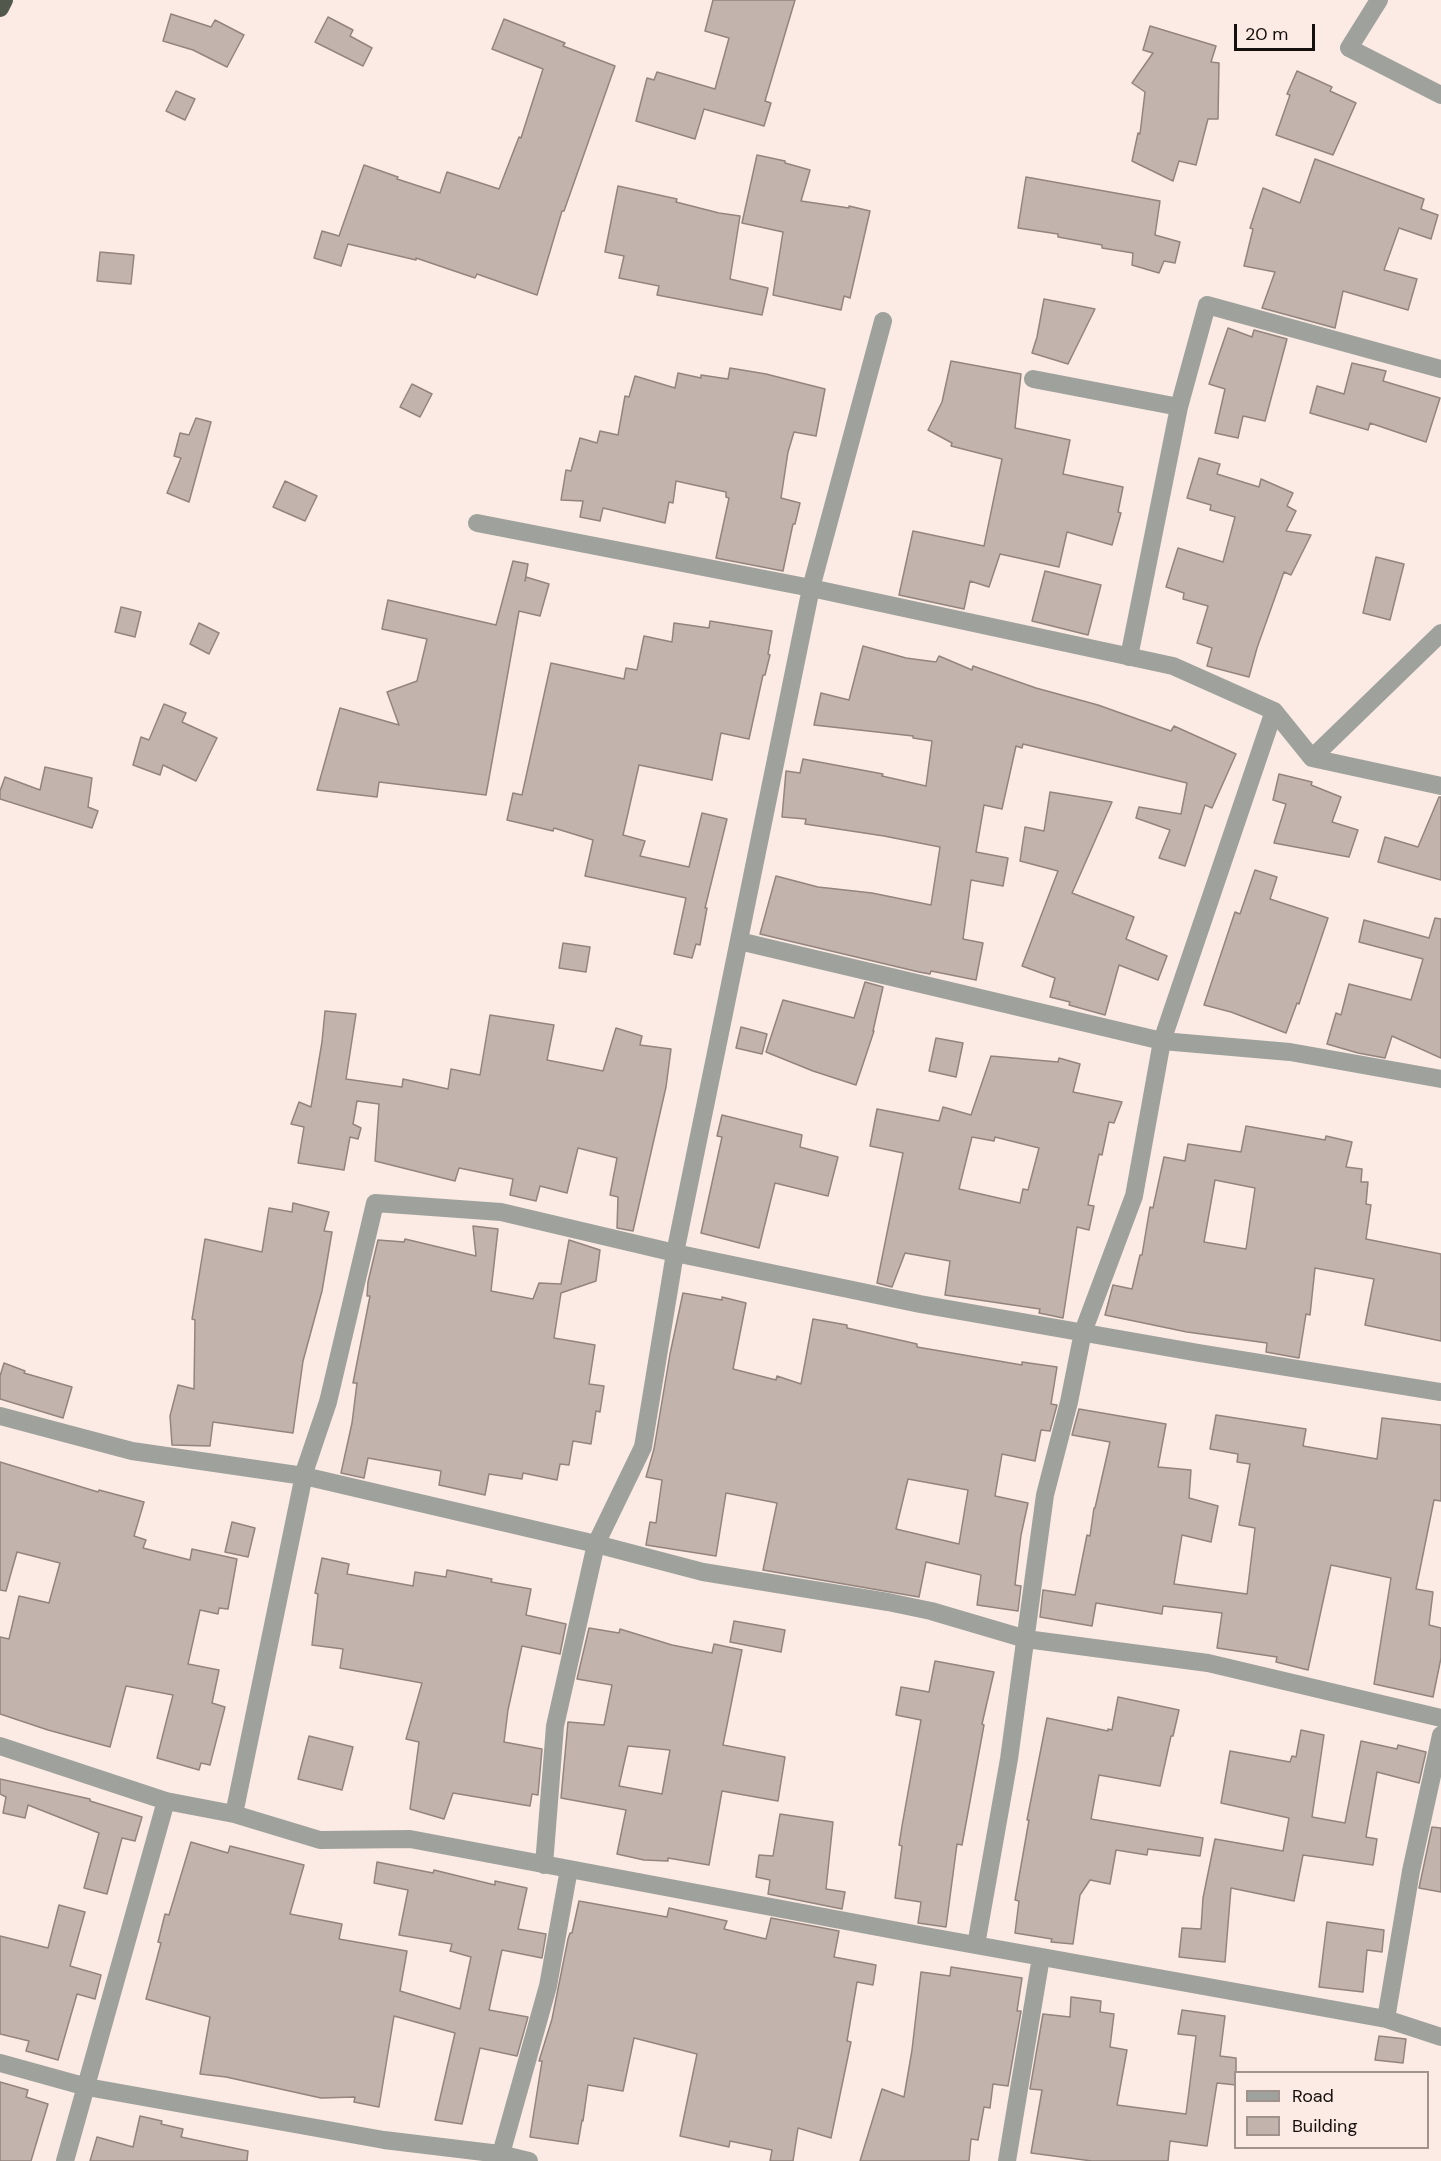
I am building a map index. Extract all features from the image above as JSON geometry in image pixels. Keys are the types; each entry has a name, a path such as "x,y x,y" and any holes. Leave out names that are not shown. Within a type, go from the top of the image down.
{"highway":[{"path":"0,8 4,0"}],"street":[{"path":"1378,0 1349,48 1441,94"},
{"path":"1130,657 1179,407 1207,305 1441,369"},
{"path":"544,1865 555,1726 596,1544 643,1448 675,1253 811,588 883,321"},
{"path":"1033,379 1179,407"},
{"path":"477,523 811,588 1173,666 1274,711 1312,758 1441,786"},
{"path":"1312,758 1441,633"},
{"path":"976,1945 1009,1759 1046,1495 1069,1402 1083,1332 1134,1196 1162,1041 1274,711"},
{"path":"739,941 1162,1041 1290,1053 1441,1079"},
{"path":"234,1814 304,1476 328,1402 375,1203 501,1212 675,1253 920,1304 1441,1392"},
{"path":"0,1416 132,1451 304,1476 596,1544 703,1572 888,1602 931,1611 1026,1639 1208,1663 1441,1718"},
{"path":"1386,2019 1411,1871 1441,1735"},
{"path":"0,1746 166,1801 234,1814 320,1840 410,1839 1386,2019 1441,2037"},
{"path":"65,2161 166,1801"},
{"path":"500,2158 548,1986 569,1869"},
{"path":"1008,2161 1041,1957"},
{"path":"0,2063 87,2087 384,2140 529,2161"}],"building":[{"path":"713,0 795,0 765,101 771,103 764,126 704,109 695,139 636,121 647,78 654,80 657,72 715,89 729,38 705,31"},
{"path":"171,14 211,27 215,20 244,35 227,67 193,50 163,41"},
{"path":"328,17 353,30 350,36 372,48 363,66 315,42"},
{"path":"504,19 565,43 563,46 615,66 564,211 562,211 537,295 477,274 475,278 416,258 416,260 348,244 341,266 314,258 322,231 339,236 364,165 440,193 447,172 499,189 519,137 521,138 543,69 492,49"},
{"path":"1150,26 1216,46 1211,62 1219,63 1218,119 1208,119 1196,165 1179,161 1173,181 1132,161 1138,133 1140,134 1145,92 1132,83 1153,53 1143,50"},
{"path":"1297,71 1332,87 1330,91 1356,103 1333,155 1276,135 1290,95 1287,94"},
{"path":"176,91 195,99 185,120 166,111"},
{"path":"757,155 785,161 785,163 810,170 801,201 849,208 849,206 870,211 850,298 844,296 841,310 773,295 783,232 742,223"},
{"path":"1315,159 1424,199 1421,209 1438,215 1431,239 1399,228 1384,270 1417,279 1408,310 1343,291 1335,328 1262,308 1275,272 1244,266 1253,229 1250,228 1263,188 1300,203"},
{"path":"1026,177 1160,201 1155,235 1180,242 1175,263 1164,261 1159,273 1132,265 1133,253 1058,237 1058,234 1018,228"},
{"path":"618,186 677,199 676,202 719,213 740,216 730,279 768,288 762,315 657,295 659,286 619,278 624,256 605,252"},
{"path":"100,252 134,255 131,284 97,281"},
{"path":"1044,299 1095,309 1068,364 1032,353"},
{"path":"1228,328 1252,337 1254,330 1287,339 1265,421 1243,416 1238,438 1215,433 1225,389 1209,384"},
{"path":"951,361 1021,374 1015,428 1070,440 1063,474 1123,487 1118,512 1121,513 1112,545 1067,532 1059,567 1000,554 989,587 970,581 964,609 899,595 913,531 984,546 1002,459 951,446 952,443 928,430 942,402"},
{"path":"1352,363 1386,371 1383,381 1440,398 1426,442 1370,423 1368,430 1310,413 1317,386 1344,394"},
{"path":"730,368 766,374 825,389 816,436 794,432 788,452 781,498 800,503 783,571 716,558 729,498 726,497 726,492 676,481 673,503 669,502 665,523 603,508 600,521 580,517 583,501 561,500 566,470 571,471 580,438 597,443 600,431 618,435 625,396 629,397 635,376 675,388 678,373 701,378 701,375 728,379"},
{"path":"412,384 432,394 420,417 400,407"},
{"path":"196,418 211,422 189,502 167,493 181,458 174,456 180,433 189,435"},
{"path":"1199,458 1220,464 1217,474 1259,487 1261,479 1293,493 1287,506 1296,511 1286,531 1311,535 1291,575 1284,572 1249,677 1207,666 1212,648 1197,643 1208,606 1183,599 1184,593 1166,587 1178,548 1223,562 1235,517 1210,510 1211,505 1187,498"},
{"path":"285,481 317,496 305,521 273,507"},
{"path":"1376,557 1404,564 1390,620 1363,613"},
{"path":"513,561 528,564 525,581 526,577 549,584 540,616 519,611 486,795 379,782 377,797 317,790 340,708 399,725 387,692 417,681 427,639 382,629 388,600 496,625"},
{"path":"1045,571 1101,585 1088,635 1032,621"},
{"path":"121,607 141,612 135,637 115,632"},
{"path":"710,621 772,631 768,654 770,655 765,675 763,675 749,739 721,733 712,780 639,765 623,835 645,841 640,856 689,867 702,813 727,819 705,908 707,908 700,945 696,944 692,958 674,954 686,898 585,876 593,840 554,828 553,831 507,820 513,793 522,795 551,663 624,679 626,668 637,670 644,636 672,642 674,623 709,628"},
{"path":"199,623 219,633 209,654 190,644"},
{"path":"863,646 906,658 936,662 939,656 972,670 973,666 1036,688 1098,705 1171,731 1174,726 1236,754 1212,808 1205,805 1185,866 1159,858 1170,830 1136,818 1139,807 1181,814 1187,783 1023,744 1022,748 1016,746 1002,809 984,805 976,852 1008,858 1003,886 971,880 963,939 983,943 976,980 931,971 930,974 919,972 760,934 776,876 818,887 872,893 931,905 940,847 805,824 806,819 782,817 786,771 800,773 803,759 883,774 882,776 926,786 932,741 913,738 913,736 814,725 821,693 849,700"},
{"path":"164,704 186,713 182,722 217,738 196,781 163,765 160,775 133,765 141,737 149,740"},
{"path":"45,767 92,778 88,807 98,811 92,828 0,799 5,777 40,790"},
{"path":"1279,774 1312,782 1311,785 1341,797 1332,822 1358,830 1349,857 1274,843 1286,804 1273,800"},
{"path":"1050,792 1112,802 1072,893 1134,917 1126,939 1167,956 1158,980 1119,965 1105,1015 1050,997 1055,978 1022,966 1058,871 1020,861 1025,827 1044,831"},
{"path":"1439,797 1441,797 1441,880 1378,862 1385,837 1418,847"},
{"path":"1255,870 1277,877 1270,899 1328,918 1299,1004 1297,1003 1286,1033 1231,1012 1204,1005 1235,912 1240,914"},
{"path":"1435,918 1441,919 1441,1058 1392,1036 1385,1058 1327,1044 1336,1013 1341,1015 1349,984 1411,1000 1423,959 1359,942 1364,920 1429,938"},
{"path":"563,943 590,947 586,972 559,968"},
{"path":"865,982 883,987 874,1031 856,1085 766,1052 783,1000 854,1018"},
{"path":"325,1011 356,1014 346,1079 402,1087 403,1079 448,1089 451,1069 480,1075 490,1015 554,1025 547,1060 603,1071 616,1028 642,1036 640,1045 671,1049 666,1087 633,1231 617,1228 618,1197 610,1195 617,1158 578,1148 567,1193 540,1186 536,1201 510,1195 513,1179 459,1168 455,1181 375,1161 379,1104 357,1101 353,1124 361,1128 358,1139 350,1137 344,1170 298,1163 304,1127 291,1124 299,1102 311,1107"},
{"path":"741,1027 767,1034 762,1054 736,1048"},
{"path":"936,1038 963,1043 956,1077 929,1071"},
{"path":"991,1056 1058,1062 1059,1058 1080,1064 1073,1092 1122,1102 1114,1123 1109,1122 1102,1155 1099,1154 1088,1205 1094,1206 1089,1230 1077,1227 1063,1318 1039,1313 1040,1309 945,1295 950,1261 905,1253 892,1287 877,1283 903,1153 870,1146 877,1109 939,1121 943,1107 971,1115","holes":["972,1137 994,1141 995,1137 1039,1148 1028,1190 1023,1189 1020,1203 959,1189"]},
{"path":"722,1115 802,1135 800,1147 838,1157 828,1196 775,1183 759,1248 701,1233 722,1137 717,1136"},
{"path":"1246,1126 1325,1140 1326,1136 1352,1142 1346,1167 1362,1169 1361,1182 1368,1182 1366,1204 1371,1205 1366,1239 1441,1254 1441,1341 1365,1325 1374,1279 1315,1268 1310,1315 1306,1314 1299,1358 1266,1352 1267,1343 1187,1332 1105,1315 1113,1285 1132,1289 1140,1255 1142,1255 1150,1207 1153,1208 1164,1157 1185,1161 1188,1144 1241,1152","holes":["1215,1180 1255,1188 1246,1249 1204,1242"]},
{"path":"293,1203 329,1212 324,1231 332,1232 322,1291 303,1361 293,1433 213,1422 210,1446 172,1445 170,1416 178,1385 194,1389 195,1320 192,1319 205,1239 262,1252 269,1208 292,1212"},
{"path":"473,1226 498,1229 491,1291 533,1299 539,1283 561,1284 569,1240 600,1250 596,1281 561,1293 554,1338 595,1345 589,1384 604,1386 600,1412 596,1411 591,1444 573,1441 569,1465 560,1464 557,1480 523,1473 522,1479 489,1474 485,1495 439,1485 441,1471 368,1458 364,1478 341,1473 352,1423 357,1383 353,1383 370,1296 367,1296 368,1282 378,1240 404,1242 405,1239 476,1256"},
{"path":"683,1293 722,1300 722,1297 746,1303 733,1369 776,1380 777,1376 801,1384 813,1319 847,1325 847,1328 917,1344 917,1347 1022,1365 1022,1362 1057,1367 1051,1404 1057,1405 1050,1431 1041,1430 1035,1461 1002,1454 995,1496 1028,1503 1021,1535 1015,1585 1021,1586 1018,1611 977,1605 981,1575 926,1562 919,1597 763,1570 777,1503 726,1493 716,1556 646,1545 650,1522 656,1523 662,1480 646,1477 654,1449","holes":["908,1479 968,1490 959,1544 896,1529"]},
{"path":"4,1363 25,1371 24,1373 72,1387 63,1418 0,1399 0,1376"},
{"path":"1079,1409 1166,1424 1158,1467 1191,1470 1189,1498 1218,1506 1211,1542 1182,1535 1174,1584 1247,1594 1255,1528 1239,1525 1250,1464 1237,1462 1238,1454 1210,1449 1216,1415 1306,1429 1303,1446 1377,1459 1382,1418 1441,1425 1441,1501 1434,1500 1416,1589 1433,1592 1429,1625 1441,1628 1441,1658 1433,1697 1374,1684 1391,1578 1331,1565 1308,1670 1276,1662 1277,1657 1217,1648 1222,1613 1163,1606 1162,1614 1096,1603 1092,1626 1040,1617 1043,1590 1075,1595 1110,1442 1072,1435"},
{"path":"0,1462 98,1492 99,1490 144,1502 134,1536 146,1540 143,1548 190,1560 192,1549 237,1559 228,1609 219,1608 218,1614 200,1610 188,1664 219,1670 212,1703 225,1707 210,1765 201,1763 199,1770 157,1758 173,1695 126,1686 110,1747 0,1714 0,1637 9,1639 19,1596 49,1603 60,1563 17,1552 6,1591 0,1590"},
{"path":"232,1522 255,1528 248,1557 225,1552"},
{"path":"322,1558 349,1564 347,1574 413,1586 415,1572 446,1577 447,1570 492,1579 491,1582 531,1589 526,1615 566,1624 560,1654 522,1646 508,1710 504,1742 542,1749 538,1795 532,1794 530,1806 453,1793 444,1819 410,1809 419,1742 406,1739 422,1683 340,1668 343,1649 312,1645 318,1594 315,1593"},
{"path":"734,1621 785,1630 781,1652 730,1642"},
{"path":"589,1628 619,1633 620,1629 672,1645 712,1653 714,1644 742,1650 723,1745 785,1757 778,1801 722,1791 709,1865 668,1858 668,1861 644,1860 617,1854 626,1810 561,1798 568,1722 604,1725 612,1685 577,1679","holes":["628,1746 670,1750 662,1794 619,1786"]},
{"path":"935,1661 994,1672 982,1724 984,1725 962,1845 957,1844 946,1927 918,1923 921,1902 895,1898 902,1846 899,1845 921,1720 896,1715 901,1687 929,1692"},
{"path":"1118,1697 1179,1710 1160,1786 1099,1775 1091,1819 1203,1838 1200,1856 1148,1849 1147,1855 1116,1850 1110,1884 1090,1880 1080,1895 1073,1944 1051,1942 1052,1939 1015,1933 1019,1901 1015,1900 1029,1820 1027,1820 1047,1718 1112,1730"},
{"path":"1301,1730 1324,1735 1312,1817 1345,1823 1361,1741 1397,1749 1398,1745 1426,1752 1419,1783 1377,1772 1366,1837 1377,1839 1373,1865 1303,1855 1294,1901 1231,1888 1225,1962 1179,1957 1182,1928 1201,1929 1203,1898 1215,1839 1283,1851 1289,1818 1221,1803 1230,1751 1290,1762 1292,1756 1296,1757"},
{"path":"309,1736 353,1747 342,1790 298,1779"},
{"path":"0,1779 90,1799 90,1801 142,1817 135,1841 122,1838 107,1894 84,1888 99,1833 28,1805 25,1818 3,1813 6,1797 0,1794"},
{"path":"780,1814 833,1822 826,1889 845,1892 842,1909 768,1894 770,1880 756,1877 759,1855 773,1856"},
{"path":"1432,1827 1441,1828 1441,1892 1419,1888"},
{"path":"191,1842 228,1853 230,1846 304,1865 290,1914 342,1924 339,1939 407,1951 400,1991 460,2009 471,1957 450,1951 452,1944 399,1935 408,1890 374,1883 377,1862 433,1873 434,1870 495,1885 495,1881 527,1888 518,1929 546,1934 542,1958 502,1950 489,2010 528,2017 517,2056 480,2048 462,2124 435,2120 455,2033 394,2016 379,2107 354,2102 355,2097 321,2098 226,2077 200,2074 210,2017 146,1999 161,1943 158,1942 165,1914 169,1915"},
{"path":"579,1901 667,1917 669,1908 727,1921 724,1929 766,1939 771,1918 839,1931 834,1957 876,1965 873,1985 857,1982 847,2041 851,2042 831,2138 798,2128 793,2161 770,2161 772,2150 730,2141 729,2147 680,2136 697,2054 634,2038 623,2091 588,2085 578,2144 530,2137 542,2061 539,2061 552,2019 568,1939 572,1933"},
{"path":"59,1905 85,1912 70,1966 101,1975 95,1999 77,1994 58,2060 26,2051 29,2041 0,2034 0,1936 48,1948"},
{"path":"1327,1922 1384,1930 1382,1952 1367,1950 1363,1992 1319,1987"},
{"path":"951,1967 1022,1978 1017,2011 1021,2011 1008,2086 993,2084 990,2108 984,2107 978,2140 971,2139 969,2161 860,2161 882,2089 904,2097 921,1972 950,1976"},
{"path":"1071,1997 1101,2001 1100,2012 1114,2014 1110,2047 1127,2050 1117,2105 1186,2114 1196,2036 1178,2034 1182,2010 1225,2016 1220,2056 1236,2058 1236,2071 1234,2071 1234,2085 1217,2083 1207,2146 1170,2141 1168,2161 1092,2161 1031,2153 1042,2090 1030,2089 1043,2014 1070,2017"},
{"path":"1379,2036 1406,2039 1403,2063 1375,2060"},
{"path":"0,2082 28,2090 26,2097 48,2104 31,2161 0,2161"},
{"path":"140,2116 183,2129 181,2137 248,2151 247,2161 90,2161 97,2137 133,2147"}]}
